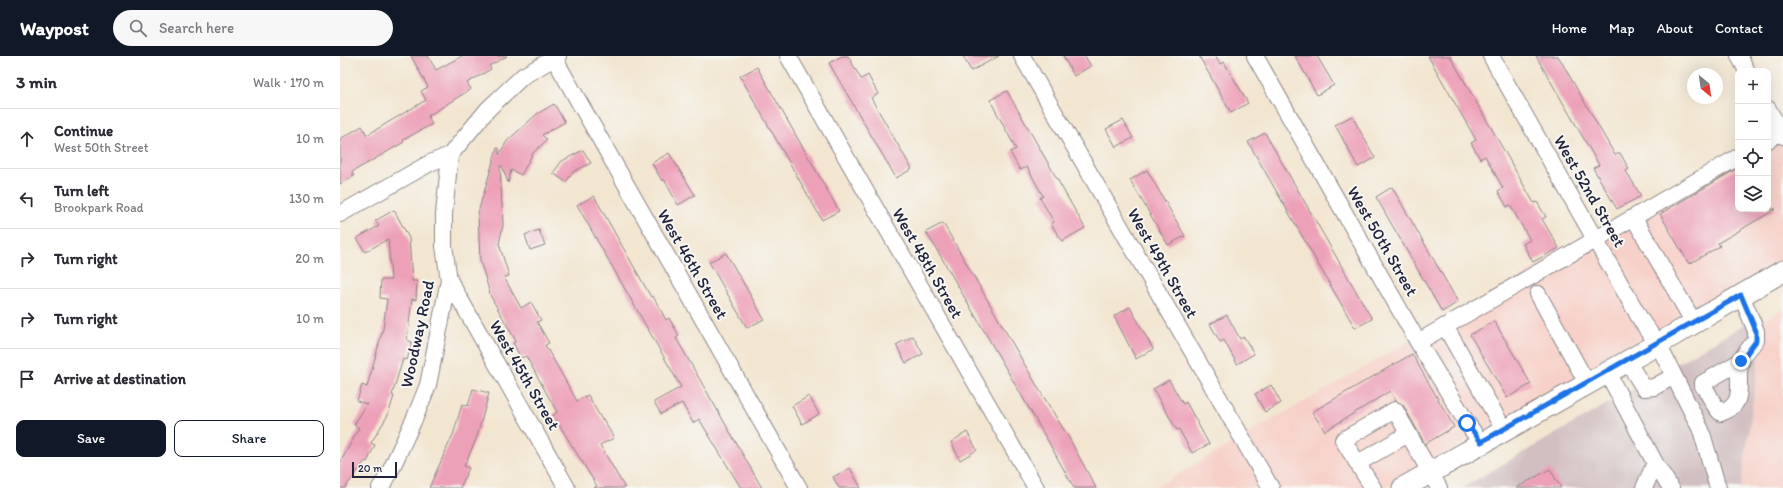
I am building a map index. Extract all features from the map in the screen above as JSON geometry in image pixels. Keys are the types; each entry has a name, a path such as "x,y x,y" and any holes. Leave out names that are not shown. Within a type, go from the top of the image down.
{"main road":[{"path":"1403,488 1434,480 1481,442 1658,344 1783,271"}],"street":[{"name":"West 48th Street","path":"788,56 1036,488"},
{"name":"West 49th Street","path":"1022,56 1271,488"},
{"name":"West 50th Street","path":"1256,56 1418,342 1467,423 1481,442"},
{"name":"West 52nd Street","path":"1491,56 1642,322 1658,344 1701,430 1718,488"},
{"path":"1738,56 1745,68"},
{"path":"340,214 430,163 450,155 488,109 523,76 556,57"},
{"name":"West 46th Street","path":"556,57 800,488"},
{"path":"1771,118 1777,136"},
{"name":"Woodway Road","path":"380,488 391,469 428,385 449,280 444,246 444,214 450,155"},
{"path":"1418,342 1735,159"},
{"path":"1634,218 1694,323"},
{"name":"West 45th Street","path":"449,280 567,488"},
{"path":"1538,294 1587,383"},
{"path":"1741,295 1756,331 1756,341 1741,361"},
{"path":"1445,326 1504,430"},
{"path":"1627,361 1644,388 1654,387 1674,376"},
{"path":"1607,372 1655,463 1671,488"},
{"path":"1373,488 1343,440 1395,410 1434,480"},
{"path":"1358,463 1408,434"},
{"path":"1644,488 1655,463"}],"shaded area":[{"path":"1783,132 1783,258 1385,488 1154,488 1735,154 1735,212 1771,212 1771,134"},
{"path":"1783,309 1783,488 1741,488 1764,320"},
{"path":"1761,315 1764,320 1741,488 1462,488"}],"building":[{"path":"411,56 428,56 436,70 462,56 507,56 489,66 491,69 467,83 471,89 428,116 432,124 403,140 404,142 352,172 354,176 340,184 340,139 362,126 367,135 426,100 421,91 428,87"},
{"path":"842,56 848,56 861,79 868,75 878,94 871,98 912,169 896,178 829,63"},
{"path":"963,56 999,56 971,71"},
{"path":"1063,56 1085,56 1091,66 1074,76"},
{"path":"1199,56 1215,56 1220,64 1224,62 1248,103 1231,113"},
{"path":"1295,56 1317,56 1334,85 1317,95"},
{"path":"1428,56 1450,56 1534,203 1537,202 1546,217 1542,219 1559,248 1533,262 1523,244 1530,240 1510,205 1507,207 1498,191 1503,188 1485,156 1480,159 1471,143 1476,140"},
{"path":"1536,56 1558,56 1615,155 1620,153 1629,169 1626,171 1641,196 1617,209 1593,168 1599,165"},
{"path":"757,67 839,211 822,220 740,76"},
{"path":"1007,91 1085,228 1062,241 1051,224 1054,222 1040,198 1043,196 1027,167 1020,170 1010,152 1016,149 990,100"},
{"path":"554,104 565,122 542,135 547,140 533,153 521,175 511,170 508,183 502,166 500,166 503,225 499,244 509,276 504,277 521,308 531,302 541,320 537,322 549,343 545,345 577,401 588,395 614,438 600,445 625,488 594,488 597,486 553,415 557,412 526,356 521,358 513,343 516,341 491,297 480,260 478,213 497,148 499,148 499,155 507,141 537,114"},
{"path":"1352,116 1375,158 1358,167 1335,125"},
{"path":"1123,120 1133,138 1116,147 1106,129"},
{"path":"1265,133 1372,319 1355,328 1248,142"},
{"path":"583,150 591,163 573,172 566,182 553,173 562,161"},
{"path":"669,153 695,195 678,205 664,179 662,181 652,163"},
{"path":"1147,170 1185,236 1168,245 1130,180"},
{"path":"1735,170 1735,212 1771,212 1718,243 1720,246 1689,264 1660,214"},
{"path":"1392,187 1458,302 1442,312 1376,197"},
{"path":"594,196 651,297 653,296 666,320 669,318 679,336 676,338 762,488 741,488 699,419 693,423 682,403 661,414 654,402 681,387 577,205"},
{"path":"394,210 409,238 412,281 417,281 416,300 412,299 407,340 412,342 407,360 403,359 392,395 394,396 388,415 371,443 375,445 367,462 365,461 345,488 340,488 340,463 359,428 354,425 367,404 357,401 362,385 367,387 383,329 387,299 380,298 381,280 391,280 388,239 365,252 357,238 379,226 375,221"},
{"path":"943,223 1040,391 1069,438 1096,488 1074,488 926,232"},
{"path":"539,230 545,245 530,250 525,235"},
{"path":"726,253 764,319 747,328 709,262"},
{"path":"1130,307 1153,349 1136,359 1114,316"},
{"path":"1227,315 1240,339 1244,337 1254,354 1237,364 1224,340 1220,342 1210,324"},
{"path":"1494,321 1531,384 1507,398 1470,335"},
{"path":"913,336 923,354 906,363 896,345"},
{"path":"1412,354 1454,427 1425,444 1403,405 1396,401 1390,391 1325,431 1312,412"},
{"path":"1169,380 1183,404 1186,402 1209,444 1192,453 1179,429 1177,430 1153,389"},
{"path":"1271,385 1281,403 1265,412 1255,394"},
{"path":"473,389 489,393 477,437 464,466 469,468 460,488 429,488 454,432 462,404 468,406"},
{"path":"809,396 819,414 802,424 792,406"},
{"path":"967,432 977,450 960,460 951,442"},
{"path":"850,468 861,488 839,488 833,477"},
{"path":"1550,469 1561,488 1516,488"}],"route":[{"path":"1467,423 1481,442 1658,344 1741,295 1756,331 1756,341 1741,361"}]}
